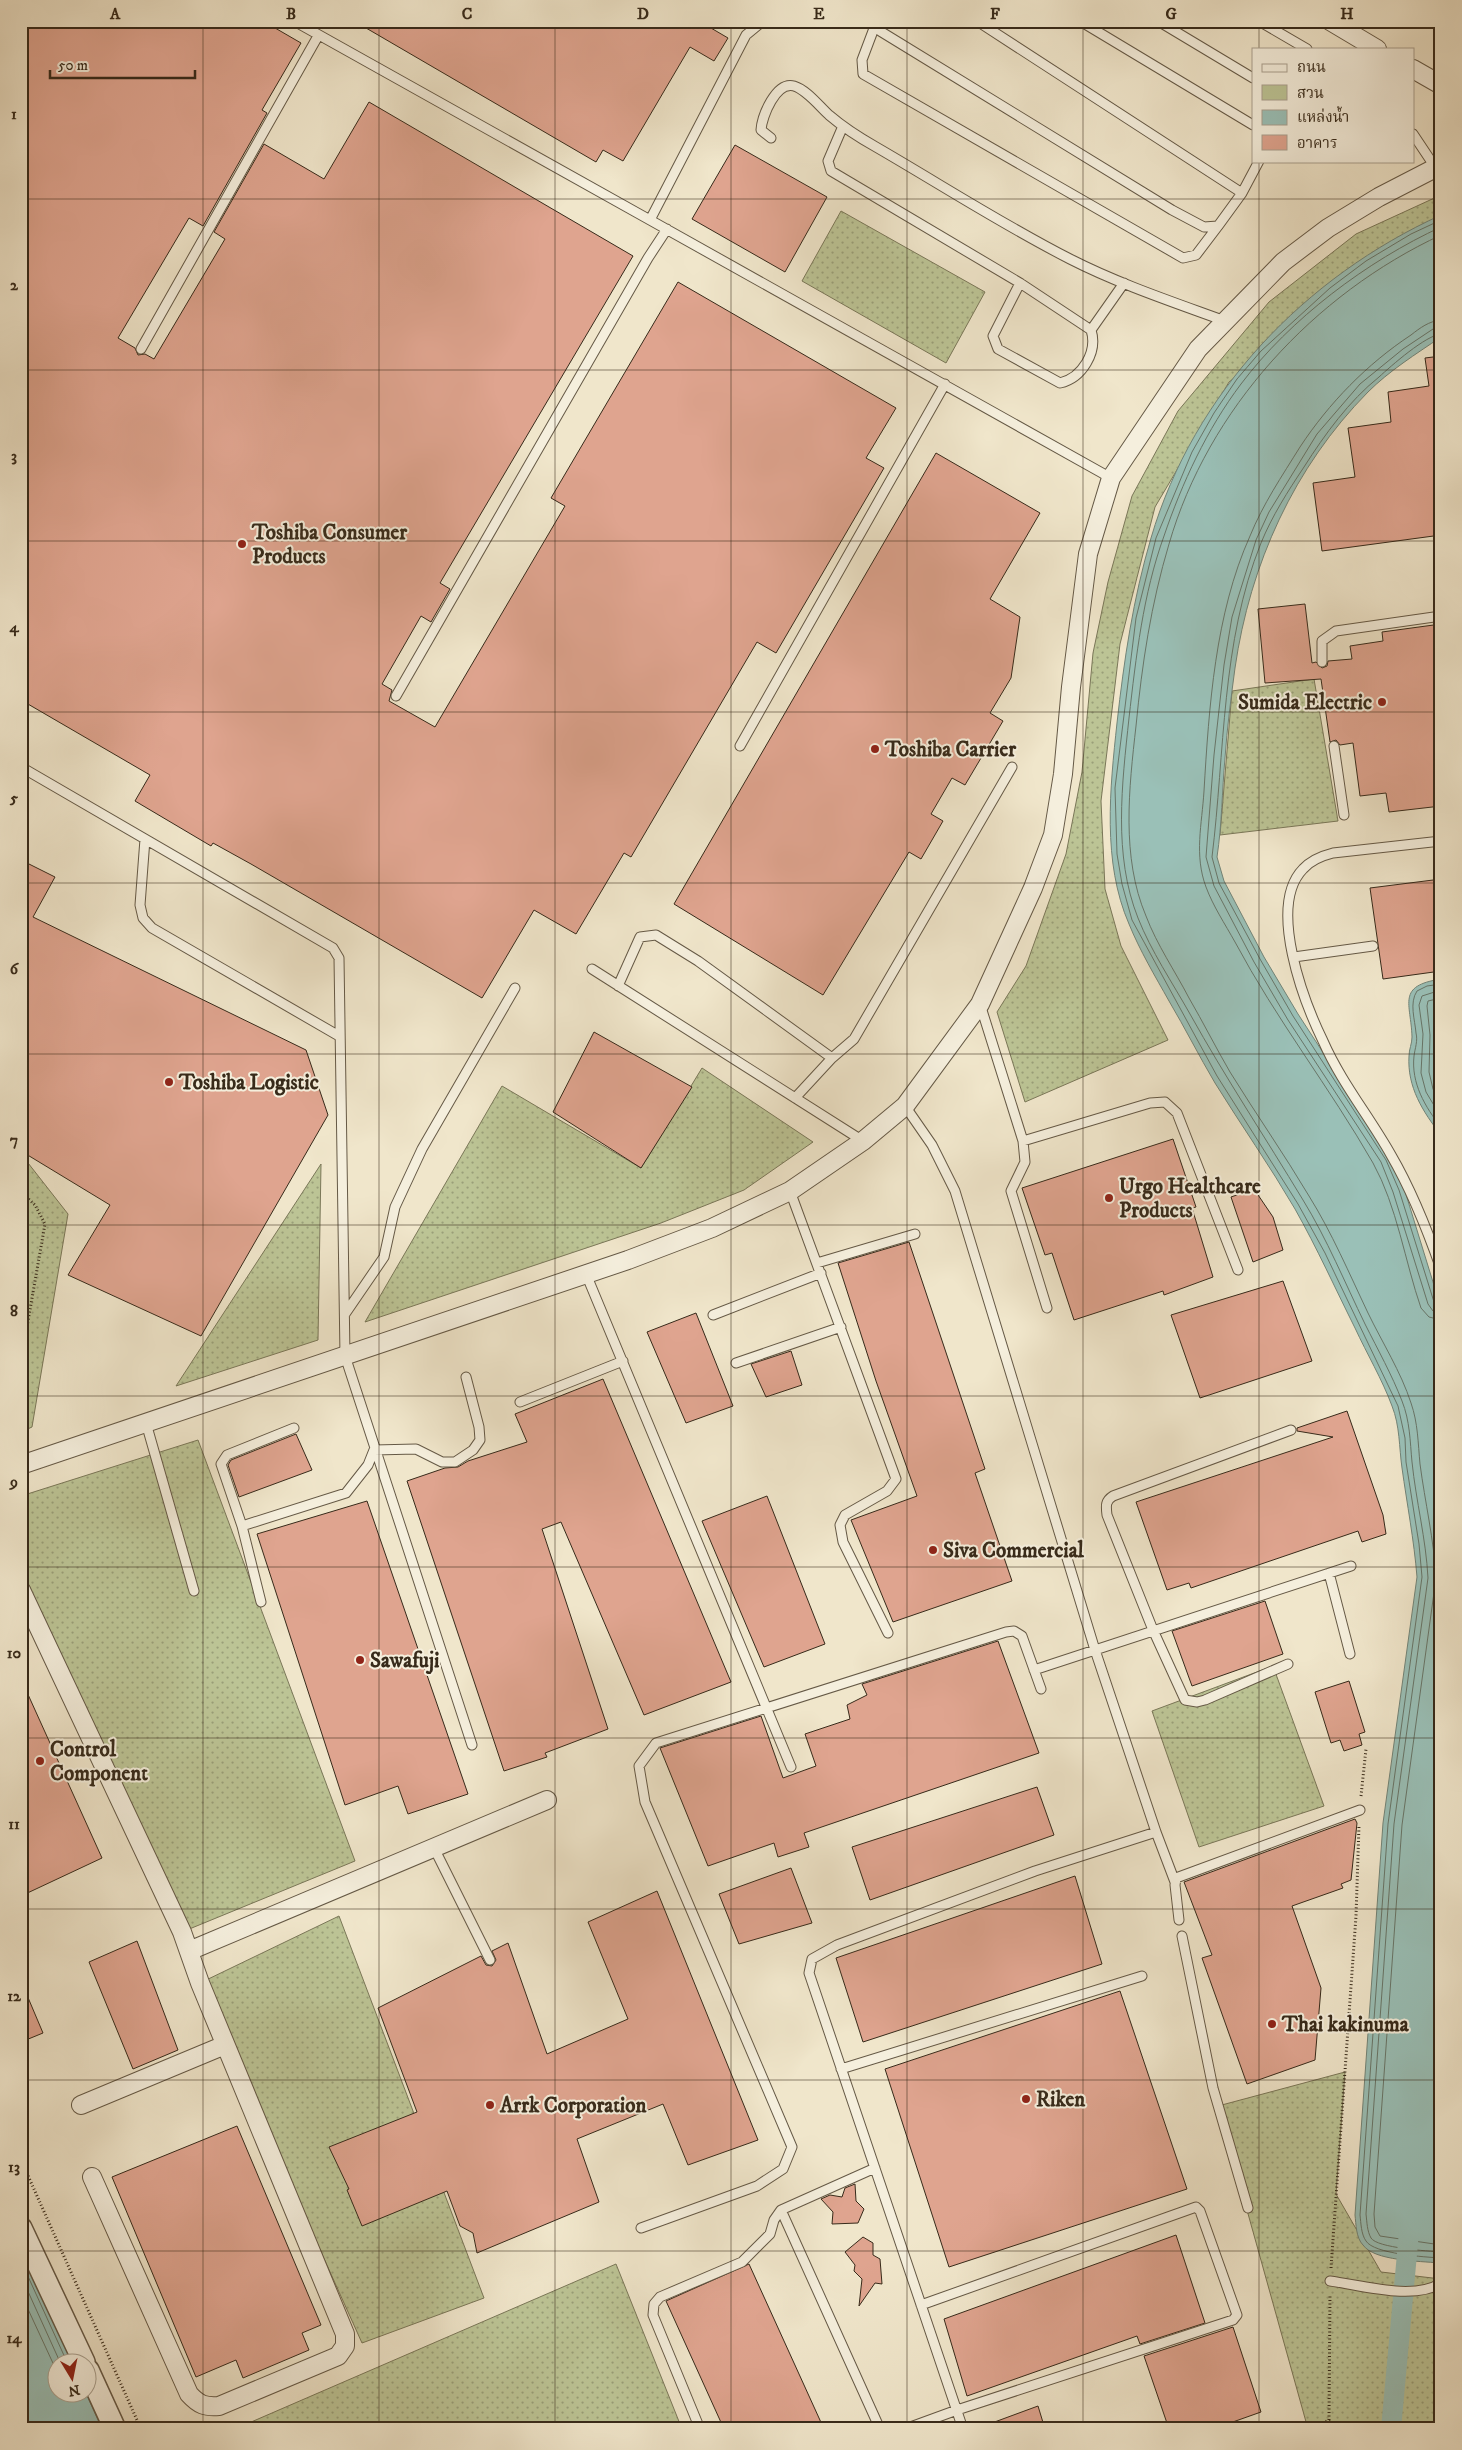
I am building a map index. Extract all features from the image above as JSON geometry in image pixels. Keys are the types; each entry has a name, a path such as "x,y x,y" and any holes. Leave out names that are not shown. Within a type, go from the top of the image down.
{"street":[{"path":"1330,21 1376,48"},
{"path":"1414,70 1441,85"},
{"path":"21,1465 586,1274 712,1228 790,1191 863,1141 905,1106 980,1004 1030,897 1053,835 1063,774 1072,677 1088,554 1111,478 1198,349 1284,262 1328,228 1438,166"},
{"path":"21,1590 182,1932 225,2045 344,2334 345,2346 338,2356 220,2406 206,2407 197,2403 189,2394 92,2177"},
{"path":"188,1951 547,1800"},
{"path":"81,2105 225,2045"},
{"path":"21,2228 79,2352"},
{"path":"98,2392 115,2429"}],"lane":[{"path":"294,21 1111,478"},
{"path":"650,220 746,35 763,21"},
{"path":"977,21 1242,193"},
{"path":"1080,21 1252,124"},
{"path":"1158,21 1252,77"},
{"path":"1259,21 1305,48"},
{"path":"876,22 862,60 863,74 1183,258 1196,256 1242,193 1258,162"},
{"path":"876,22 880,31 1172,210 1204,227 1218,226"},
{"path":"141,349 318,36"},
{"path":"771,138 761,130 761,122 777,92 784,86 794,86 843,126 865,141 1070,259 1124,283 1225,321"},
{"path":"843,126 828,161 831,171 1020,283 1091,330 1095,341 1089,360 1069,381 1060,383 998,349 994,336 1020,283"},
{"path":"1414,135 1438,166"},
{"path":"396,696 648,258 667,229"},
{"path":"1091,330 1124,283"},
{"path":"740,746 944,384"},
{"path":"1322,662 1322,641 1336,631 1441,616"},
{"path":"1334,746 1344,815"},
{"path":"21,766 333,948 339,958 345,1356 374,1450 472,1745"},
{"path":"795,1098 832,1058 854,1039 1012,768"},
{"path":"145,839 140,905 143,918 152,928 339,1036"},
{"path":"1441,841 1332,853 1310,862 1301,870 1290,896 1289,936 1294,957 1322,1041 1402,1176 1426,1227 1441,1269"},
{"path":"618,986 640,937 656,935 698,960 832,1058"},
{"path":"1294,957 1372,946"},
{"path":"592,969 863,1141"},
{"path":"345,1314 384,1257 395,1207 422,1150 515,988"},
{"path":"980,1004 1023,1141 1024,1162 1011,1191 1047,1308"},
{"path":"1023,1141 1150,1103 1165,1102 1177,1113 1238,1270"},
{"path":"905,1106 932,1145 954,1191 1096,1650 1156,1832 1175,1882 1179,1920"},
{"path":"790,1191 896,1479 887,1491 844,1515 840,1525 843,1542 888,1633"},
{"path":"817,1263 915,1234"},
{"path":"586,1274 791,1767"},
{"path":"713,1315 821,1274"},
{"path":"736,1363 840,1327"},
{"path":"520,1402 623,1361"},
{"path":"374,1450 416,1449 442,1462 454,1462 472,1450 480,1440 479,1427 466,1377"},
{"path":"146,1423 194,1591"},
{"path":"261,1602 242,1526 220,1464 226,1455 294,1428"},
{"path":"1288,1664 1204,1700 1190,1702 1184,1700 1153,1630 1107,1515 1107,1500 1113,1496 1291,1430"},
{"path":"242,1526 346,1493 368,1465 374,1450"},
{"path":"1034,1670 1350,1566"},
{"path":"1329,1573 1350,1654"},
{"path":"641,2228 756,2186 783,2169 792,2147 645,1802 639,1766 656,1743 1014,1630 1022,1636 1041,1689"},
{"path":"1175,1882 1176,1878 1360,1810"},
{"path":"963,2429 809,1973 812,1958 837,1945 1035,1871 1156,1832"},
{"path":"434,1848 490,1960"},
{"path":"1182,1936 1213,2088 1248,2208"},
{"path":"841,2069 1142,1976"},
{"path":"700,2429 653,2315 654,2304 660,2297 742,2262 770,2234 774,2220 781,2210 875,2168"},
{"path":"905,2429 957,2410 1233,2320 1237,2315 1200,2211 1196,2207 921,2305"},
{"path":"781,2210 880,2429"},
{"path":"1330,2281 1411,2292 1434,2288 1441,2283"}],"path":[{"path":"21,1192 35,1205 45,1224 21,1361"},
{"path":"1310,2429 1329,2420 1330,2281 1356,1916 1360,1810 1366,1749"},
{"path":"21,2160 141,2429"}],"green space":[{"path":"1441,195 1441,217 1229,382 1155,507 1120,644 1101,801 1105,889 1121,946 1168,1040 1025,1102 997,1012 1026,966 1066,854 1082,772 1093,653 1108,582 1132,496 1178,411 1269,302 1356,234"},
{"path":"841,211 985,292 946,363 802,281"},
{"path":"1314,679 1338,821 1220,835 1232,691"},
{"path":"702,1068 813,1142 744,1190 661,1223 365,1322 502,1086 641,1168"},
{"path":"21,1154 68,1214 32,1427 21,1432"},
{"path":"321,1164 318,1340 176,1386"},
{"path":"198,1440 355,1861 182,1932 21,1590 21,1496"},
{"path":"1273,1666 1324,1806 1199,1847 1152,1711"},
{"path":"339,1916 484,2298 362,2343 200,1983"},
{"path":"1345,2072 1336,2194 1381,2272 1441,2279 1441,2429 1308,2429 1218,2106"},
{"path":"616,2264 682,2429 235,2429"}],"water":[{"path":"1441,215 1441,337 1385,377 1368,392 1342,421 1318,452 1297,485 1279,519 1264,555 1242,629 1235,668 1227,736 1217,857 1224,881 1264,957 1298,1014 1391,1157 1404,1188 1441,1308 1441,2262 1439,2263 1387,2257 1369,2250 1359,2239 1355,2215 1383,1823 1417,1577 1397,1421 1384,1386 1295,1209 1215,1083 1138,944 1120,900 1111,850 1110,825 1112,773 1120,699 1126,653 1139,584 1151,538 1170,485 1195,435 1226,388 1261,345 1301,306 1344,271 1391,241"},
{"path":"1441,979 1441,1135 1422,1108 1411,1078 1409,1056 1412,1037 1409,998 1417,986"},
{"path":"21,2248 68,2352 48,2352 48,2402 90,2402 102,2429 21,2429"}],"building":[{"name":"Toshiba Consumer Products","path":"21,21 263,21 301,43 262,110 267,113 203,226 189,218 118,338 135,348 138,355 145,354 154,359 225,239 214,232 264,144 324,179 369,102 633,256 440,583 450,589 431,622 421,616 382,684 392,690 389,701 435,727 565,506 551,498 678,282 896,408 866,458 884,468 776,653 757,642 631,857 624,853 576,934 534,910 482,998 251,864 213,843 211,846 135,801 150,775 21,700"},
{"path":"354,21 699,21 728,38 714,61 690,47 623,161 603,150 596,162"},
{"path":"735,145 827,197 785,272 692,219"},
{"path":"1441,356 1441,535 1322,551 1313,483 1355,477 1348,428 1391,422 1388,392 1429,386 1425,358"},
{"name":"Toshiba Carrier","path":"936,453 1040,513 990,599 1020,617 1011,678 990,713 1003,721 965,785 952,778 931,814 943,821 921,859 909,852 823,995 674,904"},
{"name":"Sumida Electric","path":"1305,604 1312,663 1316,662 1322,668 1327,666 1328,661 1352,659 1350,646 1383,641 1382,632 1441,624 1441,806 1389,812 1386,793 1360,796 1353,743 1340,745 1336,740 1330,742 1321,679 1265,683 1258,609"},
{"name":"Toshiba Logistic","path":"21,860 55,877 33,917 306,1050 328,1115 201,1336 68,1275 110,1205 21,1151"},
{"path":"1441,879 1441,971 1383,979 1370,888"},
{"path":"594,1032 692,1087 641,1168 553,1112"},
{"path":"1173,1139 1196,1207 1192,1208 1213,1277 1164,1295 1163,1291 1074,1320 1052,1253 1045,1255 1022,1188"},
{"name":"Urgo Healthcare Products","path":"1254,1189 1273,1217 1283,1250 1253,1262 1231,1197"},
{"path":"909,1242 985,1469 975,1473 1012,1581 893,1622 851,1520 917,1496 876,1381 838,1263"},
{"name":"Urgo Healthcare Products","path":"1283,1281 1312,1361 1200,1398 1171,1315"},
{"path":"696,1313 733,1406 686,1423 647,1332"},
{"path":"791,1351 802,1385 766,1397 751,1364"},
{"path":"603,1379 731,1682 644,1715 561,1522 542,1529 608,1729 545,1753 547,1757 504,1771 407,1481 445,1468 458,1467 468,1461 527,1442 515,1414"},
{"path":"1347,1411 1383,1515 1386,1534 1362,1542 1358,1531 1191,1588 1189,1583 1167,1590 1136,1502 1333,1437 1297,1431 1297,1428"},
{"path":"296,1434 312,1470 239,1497 228,1465 231,1460"},
{"path":"767,1496 825,1644 764,1667 702,1521"},
{"name":"Sawafuji","path":"367,1501 468,1794 408,1814 398,1786 345,1805 257,1534"},
{"path":"1265,1601 1283,1654 1192,1686 1172,1631"},
{"path":"998,1641 1039,1753 804,1833 809,1847 778,1857 774,1843 708,1866 660,1748 761,1716 783,1778 816,1766 805,1734 850,1719 847,1705 867,1695 862,1684"},
{"name":"Control Component","path":"21,1679 102,1858 21,1896"},
{"path":"1349,1681 1365,1732 1359,1734 1362,1745 1344,1751 1340,1740 1331,1743 1315,1692"},
{"path":"1037,1787 1054,1835 870,1900 852,1847"},
{"path":"1355,1819 1357,1823 1351,1880 1341,1884 1343,1888 1292,1906 1321,1988 1315,2060 1247,2084 1202,1958 1212,1955 1184,1882"},
{"path":"791,1868 812,1923 739,1944 719,1894"},
{"path":"1075,1876 1102,1964 863,2042 836,1958"},
{"path":"657,1891 758,2140 688,2165 663,2104 577,2139 599,2202 477,2253 473,2233 460,2226 447,2191 362,2226 347,2190 349,2189 329,2147 417,2112 378,2008 481,1956 486,1965 492,1966 496,1960 492,1951 508,1943 547,2054 628,2019 588,1922"},
{"path":"137,1941 178,2050 133,2069 89,1962"},
{"path":"21,1981 43,2033 21,2042"},
{"name":"Riken","path":"1120,1991 1187,2189 949,2267 885,2069"},
{"path":"237,2126 321,2325 302,2333 309,2350 243,2378 236,2360 196,2377 112,2177"},
{"path":"855,2184 856,2201 864,2209 858,2223 832,2224 833,2212 821,2199 830,2195 842,2197 845,2188"},
{"path":"1176,2235 1205,2323 1140,2344 1137,2336 967,2396 944,2319"},
{"path":"863,2237 873,2243 873,2255 880,2259 882,2284 875,2283 859,2306 862,2279 854,2271 855,2265 845,2252"},
{"path":"749,2264 824,2429 724,2429 666,2301"},
{"path":"1233,2327 1261,2412 1213,2429 1169,2429 1144,2356"},
{"path":"1038,2406 1045,2429 982,2429 981,2427"}],"waterway":[{"path":"1391,2429 1409,2232"}],"place":[{"name":"Toshiba Consumer Products","path":"242,544"},
{"name":"Sumida Electric","path":"1382,702"},
{"name":"Toshiba Carrier","path":"875,749"},
{"name":"Toshiba Logistic","path":"169,1082"},
{"name":"Urgo Healthcare Products","path":"1109,1198"},
{"name":"Siva Commercial","path":"933,1550"},
{"name":"Sawafuji","path":"360,1660"},
{"name":"Control Component","path":"40,1761"},
{"name":"Thai kakinuma","path":"1272,2024"},
{"name":"Riken","path":"1026,2099"},
{"name":"Arrk Corporation","path":"490,2105"}]}
